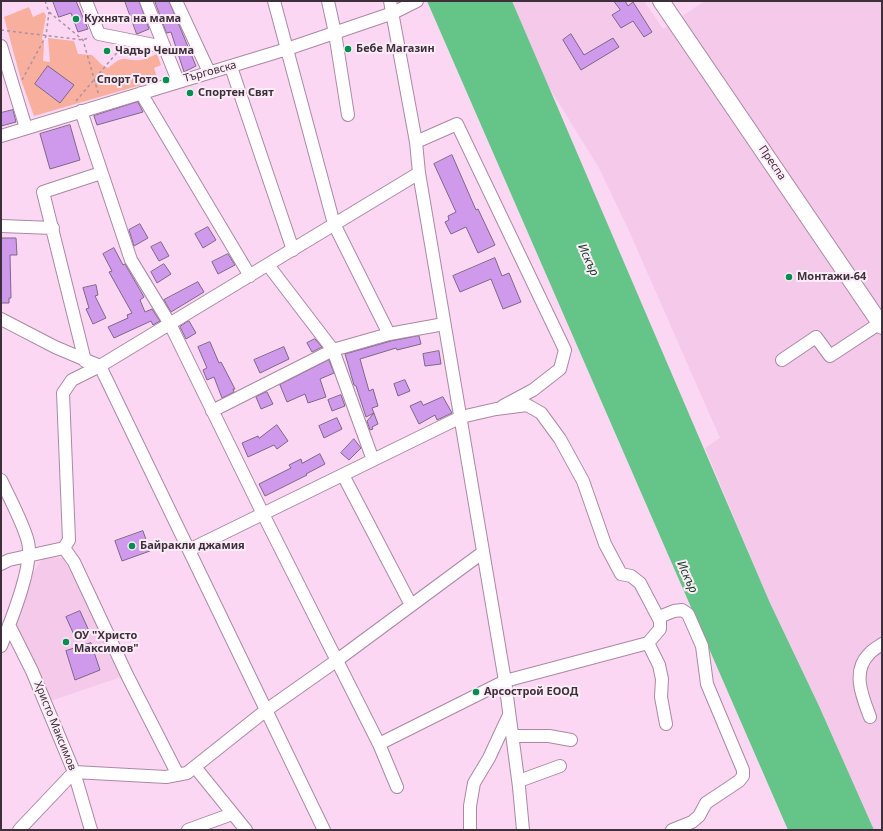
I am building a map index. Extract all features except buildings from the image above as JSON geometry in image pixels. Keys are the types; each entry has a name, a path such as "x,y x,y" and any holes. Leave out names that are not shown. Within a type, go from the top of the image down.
{"main road":[{"name":"Преспа","path":"661,1 881,324"}],"street":[{"path":"86,1 99,34 164,47"},
{"path":"146,1 178,81"},
{"path":"176,1 209,72"},
{"path":"274,1 334,224 389,334"},
{"path":"328,1 336,33 348,114"},
{"name":"Търговска","path":"1,136 287,49 336,33 391,7 417,1"},
{"path":"391,7 416,142 419,173 461,417 482,553 505,681 513,736 523,830"},
{"path":"1,46 26,128"},
{"path":"231,67 293,250"},
{"path":"141,93 250,276"},
{"path":"81,112 131,260 170,324 336,661 379,744 397,786"},
{"path":"416,142 457,124 565,350 560,369 533,390 496,409"},
{"path":"85,360 43,192 101,173"},
{"path":"1,564 10,560 64,548 69,540 64,393 72,380 100,366 419,173"},
{"path":"1,226 53,228"},
{"path":"268,265 333,350 373,460"},
{"path":"1,319 55,347 100,366 265,711 324,830"},
{"path":"212,411 333,350 389,334 444,324"},
{"path":"782,360 816,337 830,356 881,324"},
{"path":"189,550 461,417 496,409 527,405 541,413 560,439 583,481 605,544 621,574 631,576 640,583 659,617 660,629 648,643 505,681 379,744"},
{"path":"343,475 411,605"},
{"path":"1,646 10,626 23,587 28,556 28,543 2,487"},
{"path":"64,548 74,562 127,675 178,775"},
{"path":"19,830 74,772 166,777 186,773 265,711 336,661 482,553"},
{"path":"659,617 674,611 682,610 688,614 702,646 707,684 743,770 743,776 739,781 706,803 699,816 692,822 672,830"},
{"name":"Христо Максимов","path":"10,626 32,671 74,772 91,830"},
{"path":"648,643 659,666 662,679 661,697 666,724"},
{"path":"870,717 860,686 861,667 868,654 882,644"},
{"path":"470,830 470,806 474,783 489,758 509,715"},
{"path":"513,736 549,736 571,740"},
{"path":"518,781 560,766"},
{"path":"195,767 246,830"},
{"path":"188,830 232,814"}],"path":[{"path":"12,82 23,79 46,36 49,12 45,1"},
{"path":"49,12 83,40 102,105"},
{"path":"1,30 83,40"},
{"path":"63,117 128,40"}],"shaded area":[{"path":"512,1 644,1 663,29 705,1 882,1 882,830 874,830 819,706 770,603 705,448 720,438 630,233 599,168 547,84"},
{"path":"29,7 33,17 44,12 46,16 42,38 44,44 43,61 50,62 48,38 74,41 78,54 92,55 102,65 108,68 122,59 141,60 157,54 161,65 154,68 158,80 34,116 21,80 4,17"},
{"name":"ОУ \"Христо Максимов\"","path":"43,557 63,558 127,675 50,701 15,624 33,573"}],"water":[{"name":"Искър","path":"427,1 512,1 770,603 819,706 874,830 788,830"}],"place":[{"name":"Кухнята на мама","path":"76,19"},
{"name":"Бебе Магазин","path":"348,49"},
{"name":"Чадър Чешма","path":"107,51"},
{"name":"Спорт Тото","path":"166,80"},
{"name":"Спортен Свят","path":"190,93"},
{"name":"Монтажи-64","path":"789,277"},
{"name":"Байракли джамия","path":"132,546"},
{"name":"ОУ \"Христо Максимов\"","path":"66,642"},
{"name":"Арсострой ЕООД","path":"476,692"}]}
